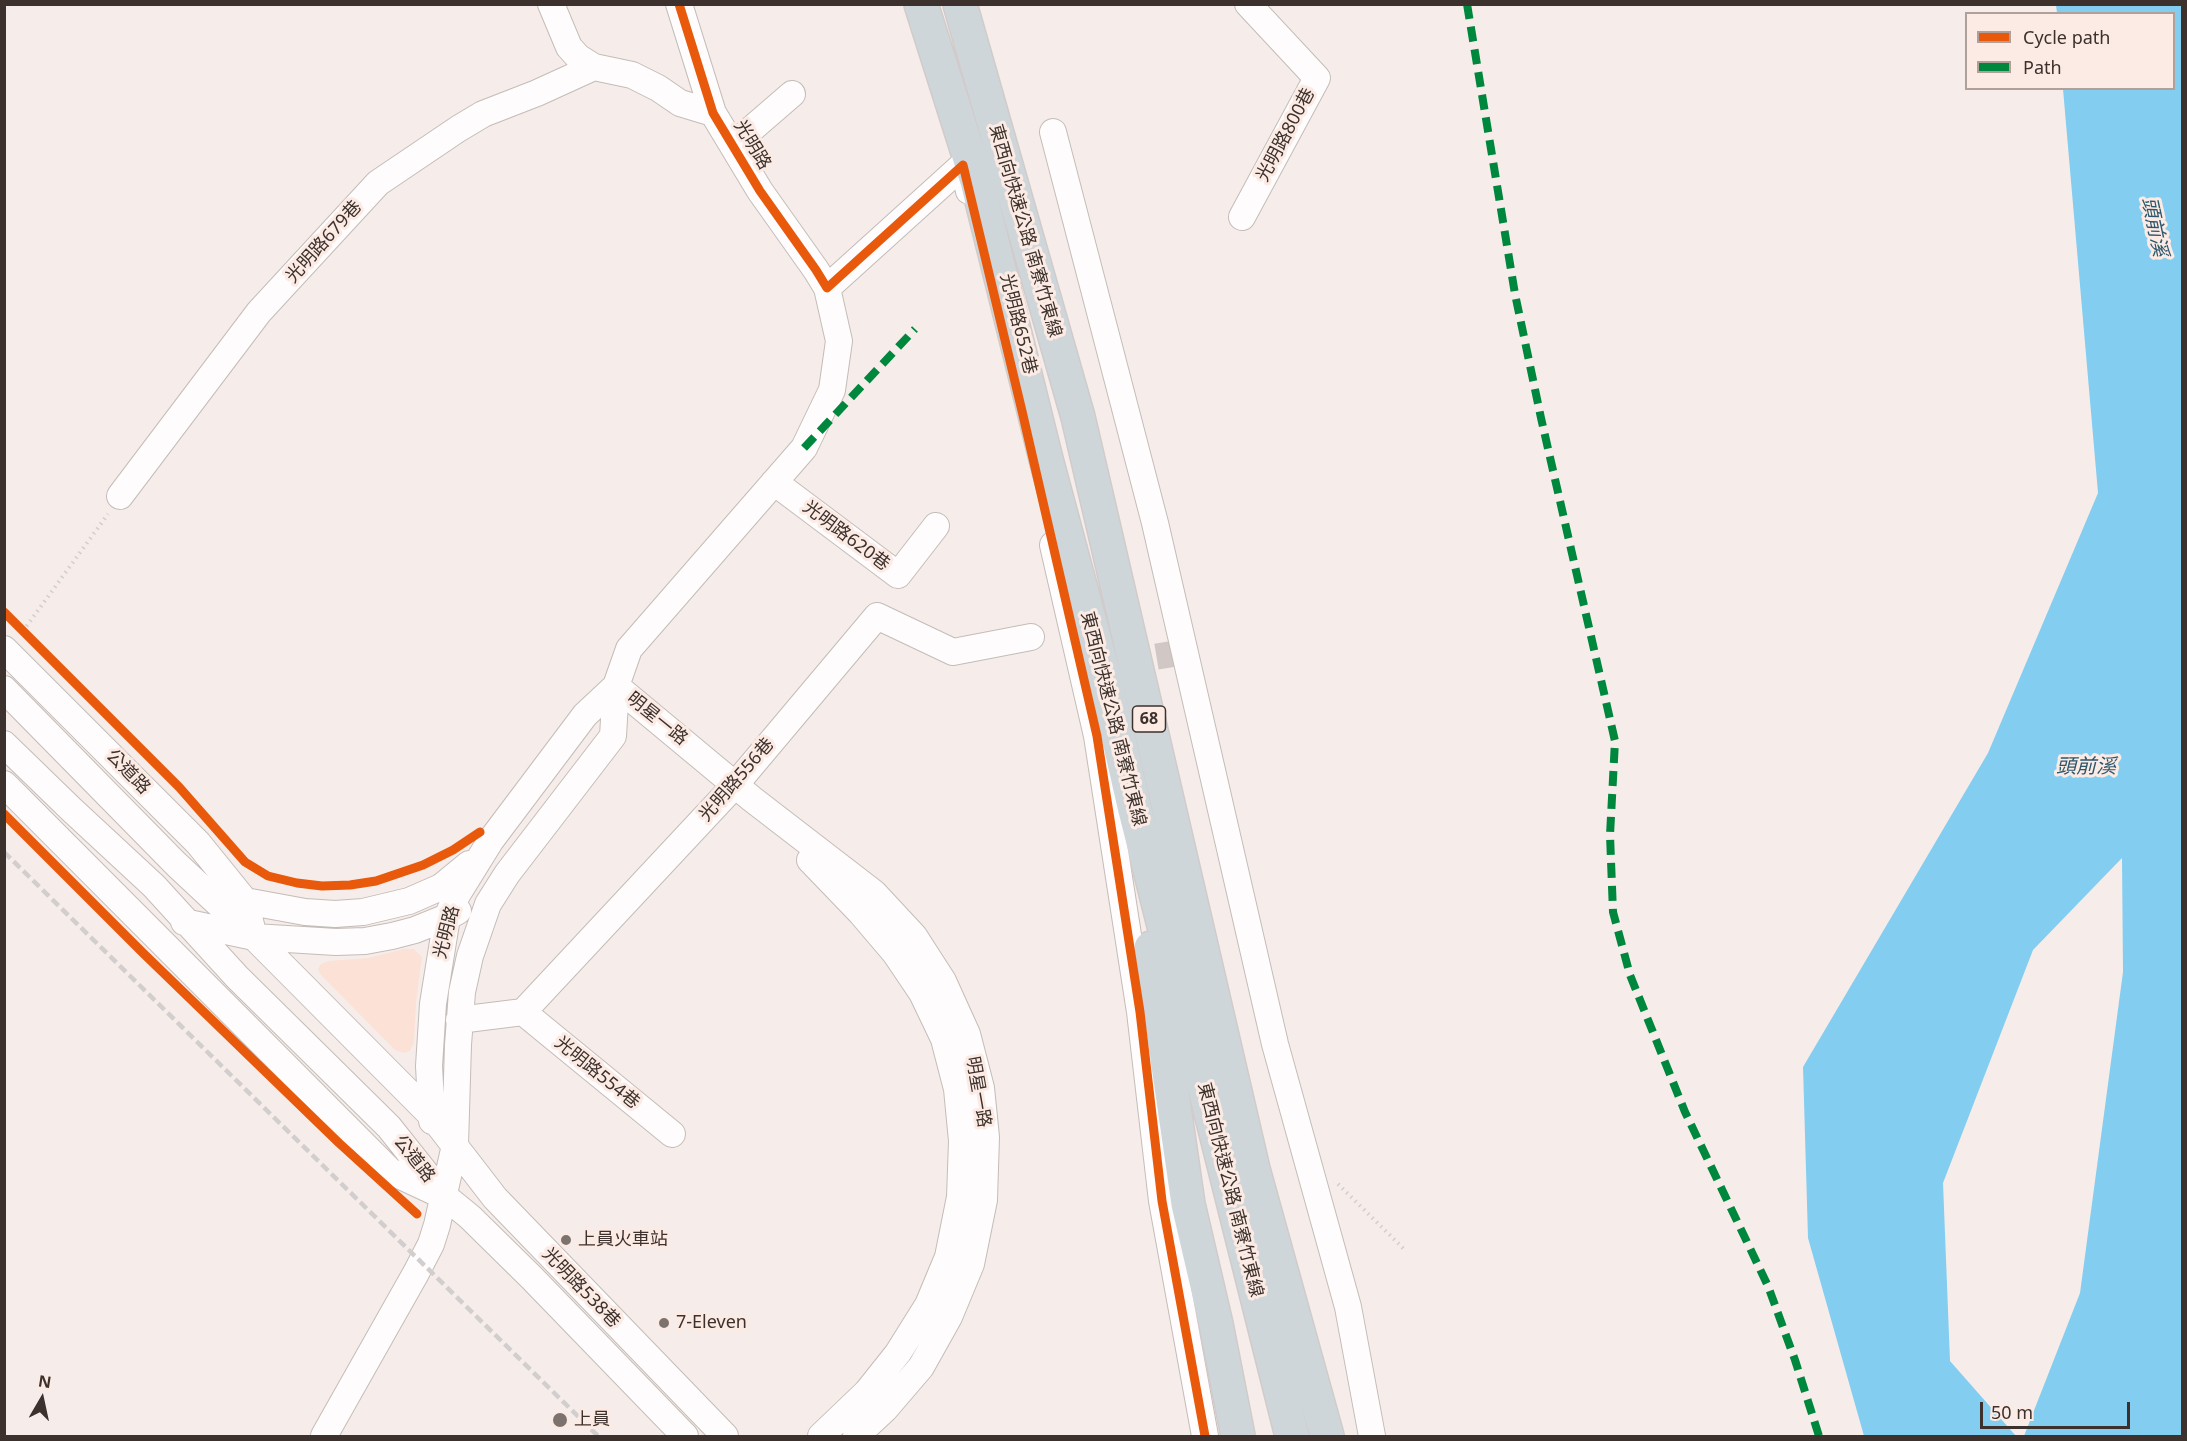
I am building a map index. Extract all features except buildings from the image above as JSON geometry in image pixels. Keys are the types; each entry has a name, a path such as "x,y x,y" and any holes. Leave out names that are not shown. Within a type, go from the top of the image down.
{"highway":[{"name":"東西向快速公路 南寮竹東線","path":"921,4 977,181 1043,448 1104,675 1134,806 1292,1437"},
{"name":"東西向快速公路 南寮竹東線","path":"960,4 1078,417 1253,1169 1327,1437"},
{"path":"1134,806 1151,952 1188,1204 1216,1324 1238,1437"},
{"path":"1216,1324 1254,1437"}],"street":[{"path":"551,4 569,47 578,57 594,67 632,75 658,88 680,103 713,113"},
{"name":"光明路","path":"324,1437 422,1262 437,1225 443,1195 443,1131 464,983 478,929 488,904 507,874 613,736 616,686 629,650 804,448 832,390 839,341 827,288 760,191 713,113 679,4"},
{"name":"光明路800巷","path":"1242,217 1317,78 1248,4"},
{"name":"光明路679巷","path":"120,496 259,312 378,183 483,114 594,67"},
{"path":"732,145 792,94"},
{"path":"1053,132 1155,523 1275,1044 1348,1307 1372,1437"},
{"name":"光明路652巷","path":"827,288 963,165 1097,736 1140,1012 1162,1201 1205,1437"},
{"name":"光明路620巷","path":"774,482 898,575 936,526"},
{"name":"光明路556巷","path":"523,1012 743,792 877,616 953,652 1031,637"},
{"name":"公道路","path":"4,649 66,708 198,843 245,902 254,937"},
{"name":"光明路","path":"443,1195 443,1131 429,1066 436,978 447,917 457,895 491,840 585,715 616,686"},
{"name":"明星一路","path":"616,686 743,792 874,893 914,936 943,981 967,1034 981,1088 986,1137 984,1200 971,1264 950,1317 921,1367 885,1409 856,1437"},
{"name":"公道路","path":"4,689 176,864 254,937 443,1131"},
{"path":"43,729 66,708"},
{"name":"公道路","path":"4,744 154,886 237,976 389,1127 443,1195"},
{"name":"公道路","path":"4,784 390,1171 443,1195"},
{"name":"明星一路","path":"743,792 861,913 895,952 922,993 944,1039 954,1079 962,1140 960,1197 948,1257 928,1305 892,1361 867,1392 821,1437"},
{"name":"公道路","path":"176,864 218,890 245,902 305,912 335,914 363,912 409,901 441,887 491,840"},
{"path":"131,910 254,937 336,942 365,941 415,930 447,917 477,899 507,874"},
{"path":"459,1020 523,1012"},
{"name":"光明路554巷","path":"523,1012 672,1134"},
{"name":"光明路538巷","path":"443,1131 495,1198 725,1437"},
{"name":"光明路538巷","path":"443,1195 470,1217 531,1277 685,1437"}],"path":[{"path":"31,639 20,628 120,496"},
{"path":"1335,1177 1339,1185 1406,1251"}],"shaded area":[{"path":"404,949 414,949 422,957 416,1002 414,1043 410,1051 404,1053 395,1050 320,974 318,969 321,964 329,961 368,958"}],"water":[{"name":"頭前溪","path":"2056,5 2182,5 2182,1436 2024,1436 2080,1293 2123,972 2122,858 2033,950 1943,1183 1950,1361 2016,1436 1864,1436 1808,1238 1803,1067 1988,753 2098,493 2063,90 2175,90 2175,12 2057,12"}],"tunnel":[{"path":"1118,663 1184,652"}],"railway":[{"path":"4,852 598,1436"}],"marked path":[{"path":"1467,4 1515,294 1615,741 1610,835 1613,912 1630,975 1685,1112 1768,1286 1819,1436"},
{"path":"804,448 915,329"}],"cycle path":[{"path":"679,4 713,113 760,191 827,288 963,165 1097,736 1140,1012 1162,1201 1205,1436"},
{"path":"4,612 179,787 245,862 268,876 322,886 376,881 423,865 453,850 480,832"},
{"path":"4,814 339,1143 417,1214"}],"place":[{"name":"上員火車站","path":"566,1240"},
{"name":"7-Eleven","path":"664,1323"},
{"name":"上員","path":"560,1420"}]}
